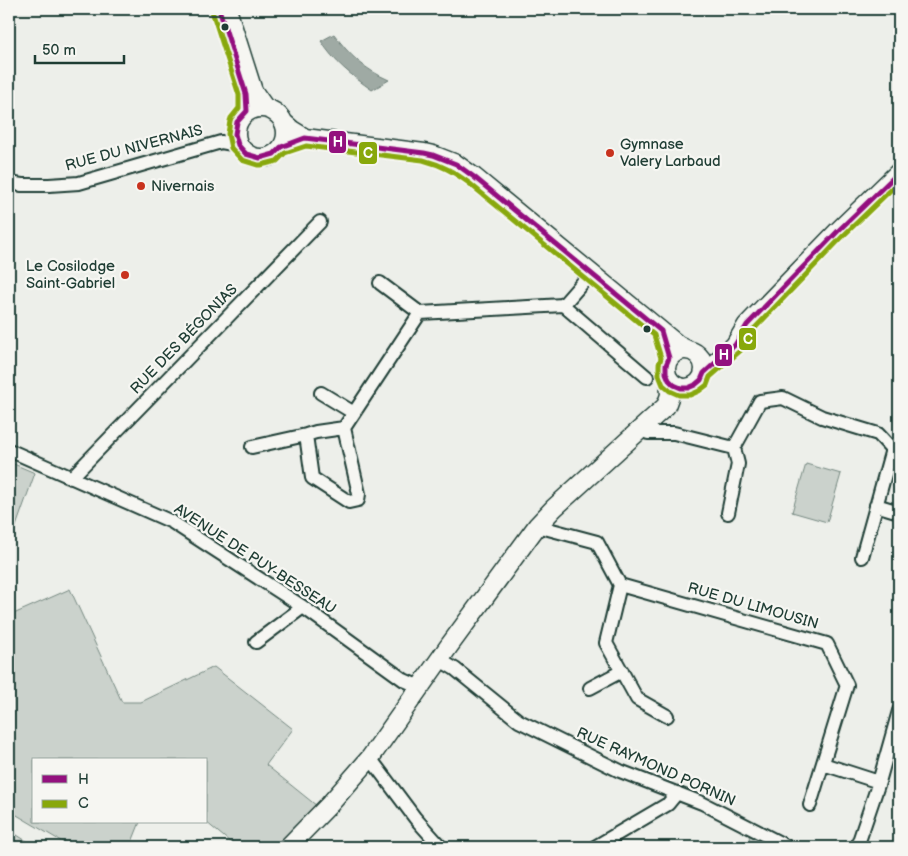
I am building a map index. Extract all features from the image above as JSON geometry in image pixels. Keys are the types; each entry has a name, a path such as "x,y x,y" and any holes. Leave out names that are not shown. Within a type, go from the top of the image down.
{"main road":[{"path":"219,9 246,94 247,111"},
{"path":"227,9 253,91 265,108"},
{"path":"284,123 286,131 285,140 274,154 260,158 246,154 238,145 235,134 237,122 247,111 265,108 276,113 292,130 305,138 424,153 456,164 678,345 701,358 704,365 704,373 701,380 681,393 669,428 648,433 628,442"},
{"path":"281,147 305,138"},
{"path":"704,373 735,345 747,325 831,238 899,172"},
{"path":"661,331 669,358"},
{"path":"288,847 330,804 370,758 537,526 554,508 666,406 670,395 666,365 674,353 688,350"},
{"path":"669,380 681,388 688,388"}],"street":[{"name":"RUE DU NIVERNAIS","path":"9,183 49,186 80,183 221,142 238,145"},
{"name":"RUE DES BÉGONIAS","path":"72,478 320,222"},
{"path":"563,305 591,273"},
{"path":"380,283 420,312 563,305 647,377"},
{"path":"306,435 312,478 349,502 358,500 359,494 344,428 420,312"},
{"path":"321,393 354,412"},
{"path":"728,513 738,464 734,448 760,401 783,398 822,417 878,434 892,449 862,557"},
{"path":"252,447 316,432 344,428"},
{"path":"669,428 734,448"},
{"name":"AVENUE DE PUY-BESSEAU","path":"9,450 172,522 303,608 404,680 420,687"},
{"path":"876,505 899,512"},
{"path":"537,526 597,542 620,585 606,643 637,699 667,716"},
{"name":"RUE DU LIMOUSIN","path":"620,585 826,644 847,684 810,805"},
{"path":"256,642 303,608"},
{"name":"RUE RAYMOND PORNIN","path":"440,660 455,669 519,720 620,771 702,803 788,847"},
{"path":"590,688 622,671"},
{"path":"857,847 879,782 899,711"},
{"path":"370,758 415,818 441,847"},
{"path":"823,764 879,782"},
{"path":"595,847 668,804 677,793"}],"shaded area":[{"path":"334,34 358,61 389,80 372,90 351,74 332,56 321,41"},
{"path":"9,462 35,473 9,546"},
{"path":"806,464 841,474 827,522 792,512"},
{"path":"70,589 122,702 141,702 214,667 293,729 266,765 317,806 279,847 236,847 208,824 208,758 32,758 32,824 9,812 9,616"},
{"path":"32,824 139,824 130,847 71,847"},
{"path":"9,830 36,847 9,847"},
{"path":"749,834 774,847 750,847"}],"transit line":[{"name":"H","path":"219,9 246,94 247,111 237,122 235,134 238,145 246,154 260,158 274,154 281,147 305,138 424,153 456,164 661,331 669,358 666,365 666,373 669,380 681,388 688,388 701,380 704,373 735,345 747,325 838,231 899,172"},
{"name":"C","path":"212,11 239,95 239,108 231,118 228,134 231,148 242,160 261,165 277,161 285,153 306,146 423,160 448,169 469,183 654,335 661,358 659,375 663,385 679,395 690,395 707,385 710,377 741,350 753,330 843,236 899,182"}],"place":[{"name":"Gymnase Valery Larbaud","path":"610,153"},
{"name":"Nivernais","path":"141,186"},
{"name":"Le Cosilodge Saint-Gabriel","path":"125,275"}]}
